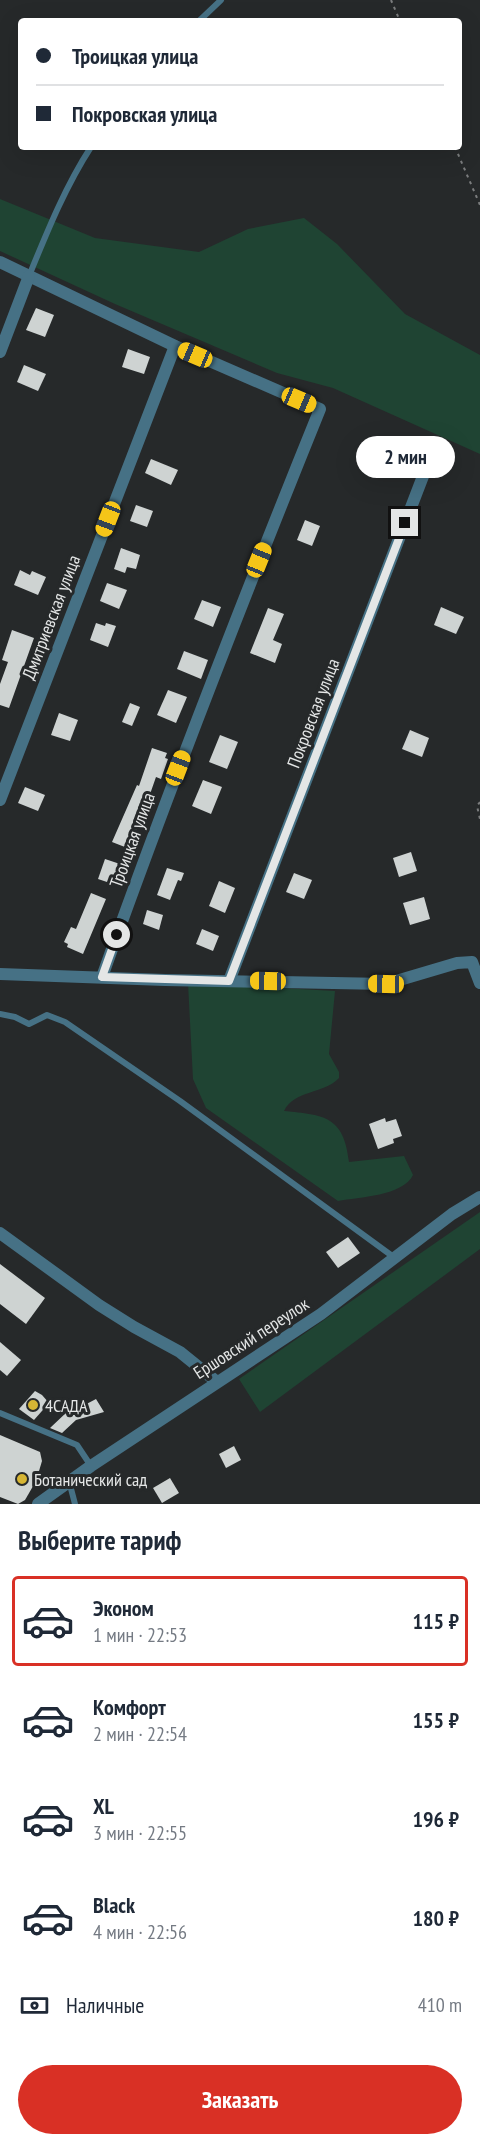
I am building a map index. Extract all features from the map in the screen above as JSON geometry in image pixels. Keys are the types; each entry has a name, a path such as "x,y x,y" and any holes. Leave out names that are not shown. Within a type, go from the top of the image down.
{"street":[{"path":"0,262 175,346"},
{"path":"0,352 29,276"},
{"name":"Троицкая улица","path":"102,977 154,831 250,582 320,409 175,346"},
{"name":"Дмитриевская улица","path":"0,800 175,346"},
{"name":"Покровская улица","path":"229,981 430,458"},
{"path":"0,974 386,984 457,963 472,962 480,983"},
{"name":"Ершовский переулок","path":"38,1504 91,1466 321,1314 452,1214 480,1197"},
{"path":"0,1233 99,1305 180,1352 217,1383"}],"lane":[{"path":"202,18 221,0"},
{"path":"29,276 49,227 89,150"},
{"path":"0,1014 15,1017 29,1024 47,1015 65,1022 180,1101 395,1258"},
{"path":"0,1413 77,1445 91,1466"},
{"path":"69,1481 75,1504"}],"path":[{"path":"391,0 399,18"},
{"path":"456,150 480,205"},
{"path":"480,802 477,806 480,819"}],"green space":[{"path":"0,199 95,238 199,252 248,229 304,218 337,244 405,314 480,355 480,454 333,388 277,373 115,304 0,251"},
{"path":"188,983 335,991 329,1054 339,1072 339,1078 325,1087 295,1099 284,1111 310,1114 330,1121 342,1135 349,1162 404,1156 413,1175 408,1182 380,1194 338,1201 206,1108 193,1079"},
{"path":"480,1212 480,1249 260,1412 239,1379"}],"building":[{"path":"36,308 54,315 45,337 26,330"},
{"path":"128,349 150,357 144,374 122,367"},
{"path":"24,365 46,374 38,391 17,382"},
{"path":"151,459 178,470 171,485 145,473"},
{"path":"136,505 153,511 147,527 130,521"},
{"path":"305,520 320,526 312,546 297,540"},
{"path":"121,548 140,555 136,569 127,567 125,573 114,569"},
{"path":"20,570 30,575 32,571 46,577 38,595 14,585"},
{"path":"107,583 127,590 119,609 100,601"},
{"path":"202,600 221,607 213,627 194,619"},
{"path":"441,607 464,617 456,634 434,625"},
{"path":"268,608 284,614 273,640 282,644 275,663 250,653"},
{"path":"96,623 116,626 108,647 90,640"},
{"path":"12,630 34,638 9,708 0,705 0,684 8,662 2,660"},
{"path":"184,651 208,660 201,679 177,669"},
{"path":"168,690 187,697 176,723 157,715"},
{"path":"130,703 140,707 132,726 122,722"},
{"path":"59,713 78,720 70,741 51,735"},
{"path":"410,730 429,738 422,757 402,749"},
{"path":"220,735 238,742 227,769 209,762"},
{"path":"152,748 167,753 165,758 168,759 161,779 156,777 149,797 153,798 146,817 142,815 130,849 112,842 137,785 139,786"},
{"path":"203,780 222,787 211,814 192,806"},
{"path":"25,787 45,795 38,811 18,803"},
{"path":"411,852 417,871 399,877 393,858"},
{"path":"105,859 123,865 116,885 98,879"},
{"path":"167,868 184,873 181,881 178,880 170,900 157,895"},
{"path":"294,873 312,880 304,899 286,892"},
{"path":"219,881 235,888 225,913 209,906"},
{"path":"91,893 106,899 83,954 67,947 68,944 64,942 71,927 76,929"},
{"path":"424,897 430,919 410,925 403,903"},
{"path":"147,910 163,915 159,930 143,924"},
{"path":"202,929 219,936 213,951 196,944"},
{"path":"385,1118 386,1122 396,1119 402,1136 393,1139 394,1143 378,1149 369,1124"},
{"path":"348,1237 360,1253 338,1268 326,1252"},
{"path":"0,1264 45,1298 26,1324 0,1304"},
{"path":"0,1342 21,1360 7,1376 0,1370"},
{"path":"35,1391 49,1403 34,1420 19,1409"},
{"path":"96,1399 104,1412 76,1420 62,1433 50,1428 68,1411 75,1410"},
{"path":"0,1435 40,1452 42,1461 36,1481 25,1500 18,1504 0,1497"},
{"path":"234,1446 241,1460 226,1468 219,1454"},
{"path":"170,1478 179,1493 162,1503 153,1488"}],"place":[{"name":"4САДА","path":"33,1405"},
{"name":"Ботанический сад","path":"22,1479"}],"route":[{"path":"117,935 102,977 229,981 405,523"}]}
